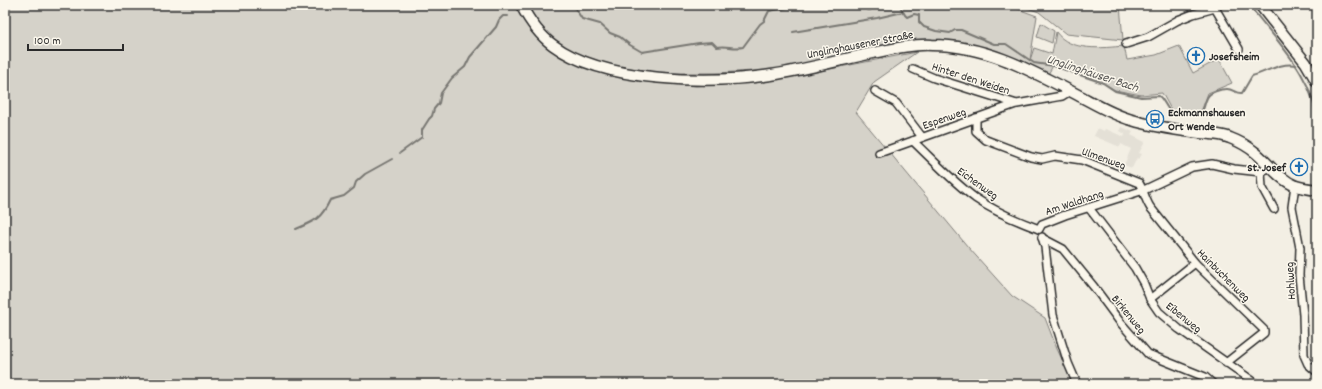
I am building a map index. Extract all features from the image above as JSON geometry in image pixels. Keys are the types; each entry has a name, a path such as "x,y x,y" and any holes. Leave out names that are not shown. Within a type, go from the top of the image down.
{"main road":[{"name":"Unglinghausener Straße","path":"521,5 533,25 542,35 553,45 566,53 591,64 609,69 657,77 695,80 733,79 772,75 916,45 934,44 968,48 990,53 1025,68 1105,110 1131,120 1229,137 1255,151 1284,179 1295,185 1317,190"},
{"path":"1260,5 1306,63 1317,82"}],"street":[{"path":"1126,44 1148,37 1178,20 1217,7 1239,49"},
{"name":"Hinter den Weiden","path":"913,70 1016,104 1062,96 1070,91"},
{"path":"875,91 896,102 922,137"},
{"name":"Espenweg","path":"879,153 1016,104"},
{"name":"Ulmenweg","path":"976,118 976,131 981,136 997,145 1042,159 1055,156 1082,160 1139,183 1144,190"},
{"name":"Eichenweg","path":"913,140 951,178 975,198 1020,222 1039,229"},
{"name":"Am Waldhang","path":"1077,384 1068,363 1053,315 1045,247 1039,229 1042,224 1065,215 1144,190 1192,167 1212,164 1234,169 1261,172"},
{"path":"1270,166 1261,172 1262,187 1274,209"},
{"name":"Hohlweg","path":"1295,185 1292,207 1300,248 1299,275 1303,315 1304,355 1308,364 1317,372"},
{"name":"Hainbuchenweg","path":"1144,190 1145,198 1150,207 1195,263 1264,330 1264,333 1226,363"},
{"name":"Eibenweg","path":"1089,208 1135,268 1150,299 1159,312 1179,330 1257,384"},
{"name":"Birkenweg","path":"1042,238 1063,249 1120,322 1148,354 1205,378 1214,384"},
{"path":"1150,299 1195,263"}],"shaded area":[{"path":"5,5 517,5 527,23 554,52 593,70 646,82 696,86 773,80 917,52 874,82 856,112 968,247 1012,296 1045,318 1057,349 1074,384 5,384"},
{"path":"526,5 1007,5 1037,16 1030,60 1034,48 1052,54 1056,32 1062,38 1078,46 1097,48 1124,46 1127,60 1156,55 1179,46 1193,73 1219,59 1232,83 1208,93 1201,112 1173,113 1162,93 1141,95 1115,90 1104,83 1054,64 1047,76 1000,52 955,42 921,40 773,70 716,73 664,73 610,65 568,50 539,26"},
{"path":"1019,5 1120,5 1123,40 1066,34 1039,12"},
{"path":"1041,23 1054,31 1052,43 1037,37"},
{"path":"1122,127 1133,132 1131,135 1145,142 1139,153 1142,154 1139,159 1137,158 1132,168 1124,165 1131,149 1121,144 1120,147 1094,136 1098,128 1104,131 1105,129 1108,130 1124,137 1125,134 1120,131"}],"waterway":[{"name":"Unglinghäuser Bach","path":"576,5 575,8 582,19 600,24 610,33 620,37 642,52 712,42 717,47 743,47 760,24 764,21 769,11 804,5"},
{"name":"Unglinghäuser Bach","path":"866,5 868,10 870,10 873,5"},
{"name":"Unglinghäuser Bach","path":"899,5 907,17 914,14 919,15 919,22 924,27 950,33 955,30 961,30 994,44 1006,44 1034,63 1054,66 1103,83 1115,91 1141,97 1159,96 1173,114 1199,114 1204,108 1208,96 1213,93 1219,90 1227,89 1242,93 1252,76 1279,66 1290,64 1296,65"},
{"path":"1249,5 1282,46 1302,75 1315,107 1317,124"},
{"path":"793,32 877,18 903,12"},
{"path":"400,153 422,137 422,130 439,103 441,93 452,78 465,67 470,57 496,27 499,20 503,16 508,16"},
{"path":"296,229 317,219 324,211 330,200 344,196 354,188 356,182 365,174 392,159"}],"place":[{"name":"Josefsheim","path":"1196,56"},
{"name":"Eckmannshausen Ort Wende","path":"1155,119"},
{"name":"St. Josef","path":"1299,167"}]}
